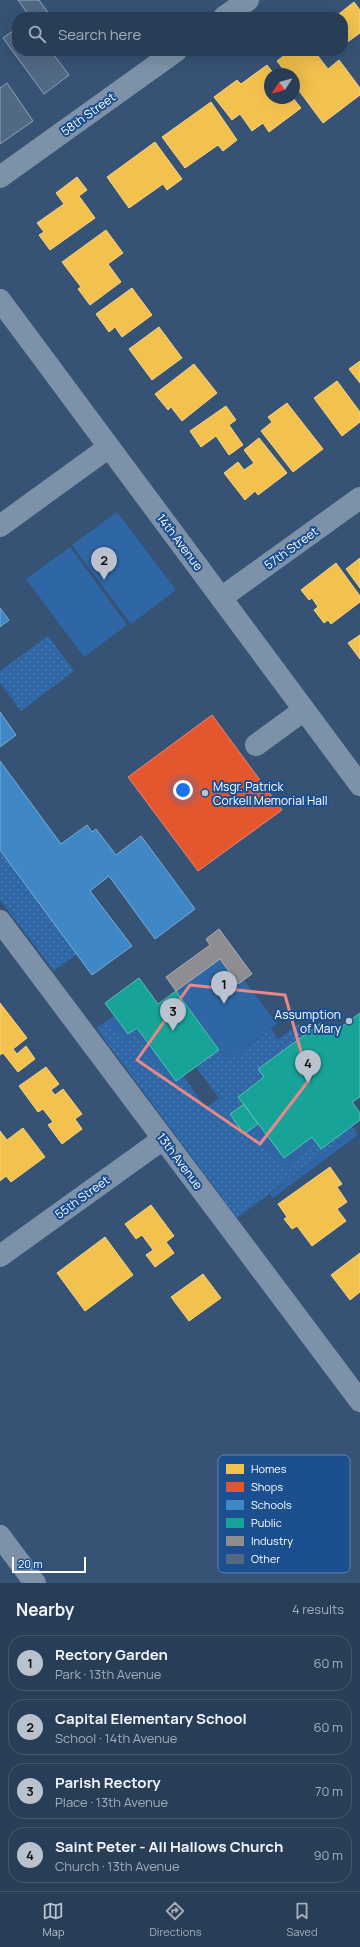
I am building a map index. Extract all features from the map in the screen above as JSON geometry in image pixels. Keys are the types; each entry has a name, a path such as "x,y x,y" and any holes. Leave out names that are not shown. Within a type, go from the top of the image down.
{"street":[{"name":"58th Street","path":"0,177 169,56"},
{"name":"14th Avenue","path":"0,300 360,785"},
{"path":"0,526 109,447"},
{"name":"57th Street","path":"222,598 360,498"},
{"path":"256,745 304,710"},
{"name":"13th Avenue","path":"4,935 163,1139 360,1401"},
{"name":"55th Street","path":"0,1256 163,1139"},
{"path":"0,1536 35,1583"}],"highlighted area":[{"path":"190,985 285,995 309,1080 260,1144 137,1060"}],"shaded area":[{"path":"117,512 176,590 131,624 72,545"},
{"path":"70,547 127,625 84,657 26,579"},
{"path":"48,636 74,671 21,711 0,683 0,671"},
{"path":"0,850 77,954 54,971 0,900"},
{"path":"220,959 238,984 244,980 277,1024 228,1061 176,991"},
{"path":"114,1016 128,1034 137,1028 176,1081 183,1076 206,1108 219,1098 196,1067 219,1050 228,1061 271,1029 278,1039 299,1024 307,1034 264,1077 238,1097 244,1104 244,1134 258,1124 284,1158 312,1137 321,1149 352,1126 355,1130 237,1218 96,1028"},
{"path":"114,1016 128,1034 137,1028 176,1081 183,1076 186,1081 175,1088 136,1035 124,1044 108,1020"},
{"path":"258,1124 284,1158 312,1137 316,1143 282,1169 252,1128"},
{"path":"355,1130 358,1135 273,1198 270,1194"}],"building: Homes":[{"path":"354,2 360,10 360,33 348,42 348,12 341,12"},
{"path":"284,56 318,56 328,69 339,60 360,88 360,95 323,123 300,92 300,68 282,68 277,61"},
{"path":"267,65 269,68 264,68 264,104 298,104 301,108 269,132 263,123 252,131 240,114 232,120 214,97 237,80 241,84"},
{"path":"211,102 237,140 223,151 218,145 185,168 162,137"},
{"path":"155,142 182,179 167,190 163,184 129,208 107,177"},
{"path":"77,177 87,190 79,196 95,218 50,250 39,235 44,232 37,223 64,204 56,193"},
{"path":"106,230 123,253 108,264 121,282 90,305 78,289 81,287 62,262"},
{"path":"132,288 152,315 122,337 115,327 109,332 96,314"},
{"path":"159,327 182,358 152,380 129,349"},
{"path":"360,361 360,383 349,369"},
{"path":"194,364 217,393 182,421 171,407 168,410 155,394"},
{"path":"337,381 360,412 360,422 342,436 314,398"},
{"path":"287,403 323,449 293,472 261,431 272,422 268,417"},
{"path":"226,406 236,420 229,425 243,445 229,455 216,436 201,447 190,431"},
{"path":"259,438 287,473 258,495 255,491 245,500 224,473 238,462 244,470 254,463 244,450"},
{"path":"360,558 360,588 346,569"},
{"path":"336,563 360,596 360,602 331,624 328,620 324,623 314,610 318,607 312,598 309,600 301,590"},
{"path":"360,635 360,659 348,643"},
{"path":"0,1003 27,1038 13,1049 17,1054 26,1046 35,1059 18,1072 3,1053 0,1055"},
{"path":"46,1067 59,1084 51,1090 55,1095 63,1089 82,1114 75,1119 82,1129 62,1144 48,1125 53,1122 43,1109 38,1112 19,1086"},
{"path":"23,1128 45,1157 11,1182 6,1176 0,1181 0,1131 7,1140"},
{"path":"330,1167 342,1184 337,1187 347,1202 337,1209 346,1221 312,1246 297,1226 292,1229 284,1219 287,1217 278,1204"},
{"path":"151,1205 174,1236 166,1242 174,1253 155,1267 146,1255 153,1250 142,1235 136,1239 125,1224"},
{"path":"105,1237 133,1275 85,1311 57,1273"},
{"path":"360,1253 360,1292 350,1300 331,1275"},
{"path":"203,1274 221,1298 189,1321 171,1297"}],"building: Shops":[{"name":"Msgr. Patrick Corkell Memorial Hall","path":"212,715 282,810 198,871 128,777"}],"building: Schools":[{"path":"0,608 9,620 0,627"},
{"path":"0,712 16,735 0,747"},
{"path":"0,761 61,844 87,825 92,832 96,829 116,855 141,836 195,909 155,939 109,876 90,891 132,946 92,975 0,850"}],"building: Public":[{"path":"139,978 158,1004 176,991 219,1050 176,1081 137,1028 128,1034 105,1003"},
{"path":"360,1013 360,1097 352,1102 360,1113 360,1120 321,1149 312,1137 284,1158 238,1097 264,1077 258,1069 321,1023 330,1035"},
{"path":"244,1104 258,1124 244,1134 230,1114"}],"building: Industry":[{"path":"219,929 252,974 238,984 220,959 176,991 166,977 210,945 206,939"}],"building: Other":[{"path":"18,0 39,0 47,12 26,12"},
{"path":"12,32 12,50 3,38"},
{"path":"16,56 55,56 69,75 44,94"},
{"path":"7,83 33,121 0,144 0,88"}],"place":[{"name":"Capital Elementary School","path":"104,580"},
{"name":"Msgr. Patrick Corkell Memorial Hall","path":"205,793"},
{"name":"Rectory Garden","path":"224,1004"},
{"name":"Assumption of Mary","path":"349,1021"},
{"name":"Parish Rectory","path":"173,1031"},
{"name":"Saint Peter - All Hallows Church","path":"308,1083"}]}
